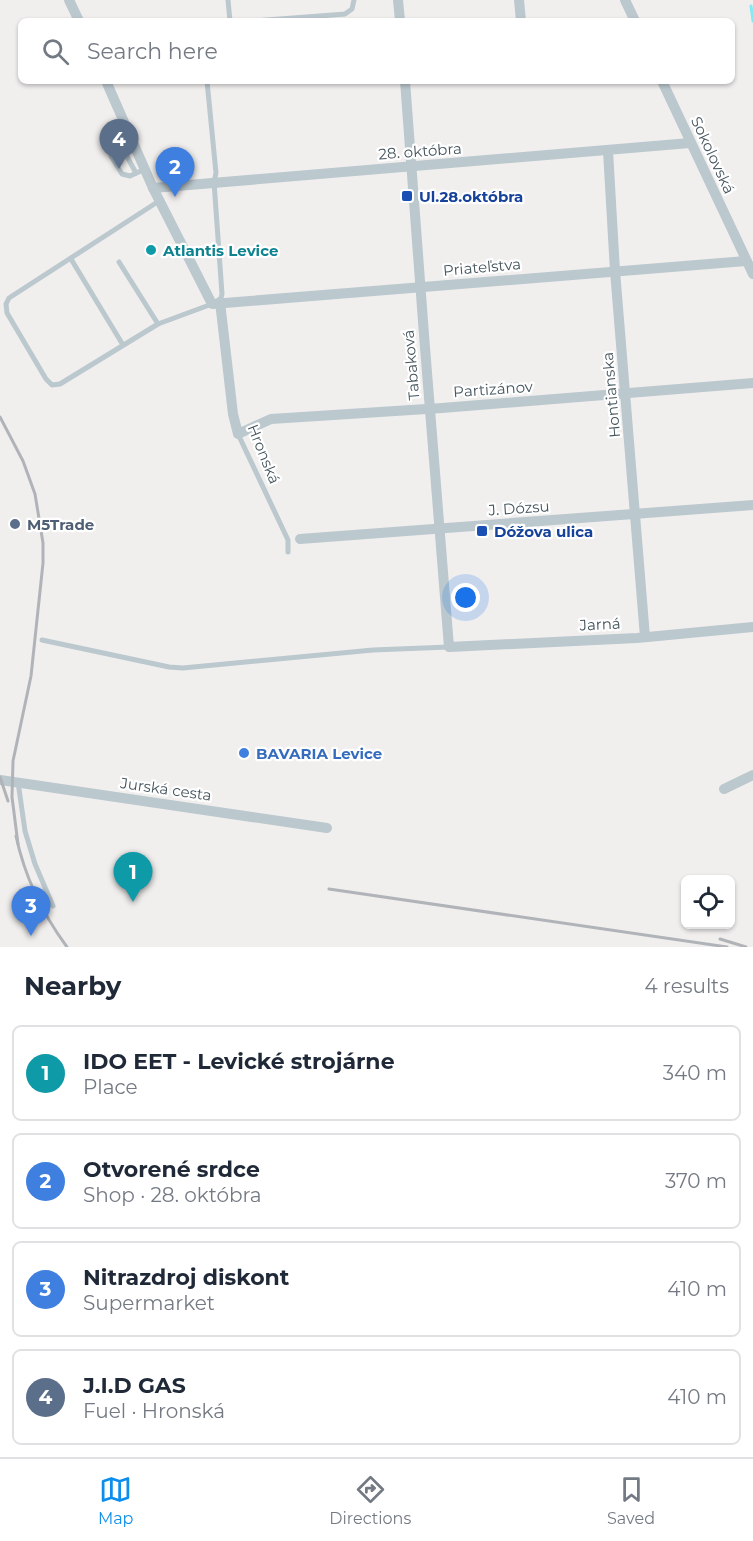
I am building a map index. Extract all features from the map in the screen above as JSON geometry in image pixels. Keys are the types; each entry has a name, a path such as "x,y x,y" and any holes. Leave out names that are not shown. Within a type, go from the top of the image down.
{"street":[{"path":"69,0 78,18"},
{"path":"398,0 400,18"},
{"path":"519,0 521,18"},
{"path":"625,0 634,18"},
{"name":"Hronská","path":"107,84 131,137 140,171 153,188 216,303 238,434"},
{"name":"Tabaková","path":"405,84 419,287 449,646"},
{"name":"Sokolovská","path":"663,84 753,274"},
{"name":"28. októbra","path":"153,188 690,143"},
{"name":"Hontianska","path":"608,151 615,271 645,637"},
{"name":"Priateľstva","path":"216,303 746,261"},
{"name":"Partizánov","path":"238,434 271,419 753,383"},
{"name":"J. Dózsu","path":"300,539 753,505"},
{"name":"Jarná","path":"449,646 645,637 753,627"},
{"path":"724,789 753,775"},
{"name":"Jurská cesta","path":"0,780 327,828"}],"lane":[{"path":"228,0 230,18"},
{"path":"293,18 345,14 352,9 354,0"},
{"name":"Hronská","path":"207,84 216,173 214,182 222,294 216,303"},
{"path":"120,144 140,171 130,176 122,174 111,156 112,149 131,137"},
{"path":"159,201 9,298 6,304 8,313 46,379 52,385 60,384 158,324 216,303"},
{"path":"72,259 123,345"},
{"path":"119,262 158,324"},
{"name":"Hronská","path":"238,434 288,540"},
{"name":"J. Dózsu","path":"288,540 300,539"},
{"path":"288,540 288,552"},
{"path":"42,640 169,668 373,650 449,646"},
{"path":"18,782 28,842 53,906"}],"waterway":[{"path":"751,6 753,21"}],"railway":[{"path":"0,417 23,461 35,494 43,543 31,676 13,761 12,797 18,844"},
{"path":"0,777 8,801"},
{"path":"16,836 24,866 36,894 67,947"},
{"path":"329,889 727,947"},
{"path":"720,939 746,947"}],"place":[{"name":"J.I.D GAS","path":"119,169"},
{"name":"Ul.28.októbra","path":"407,196"},
{"name":"Otvorené srdce","path":"175,197"},
{"name":"Atlantis Levice","path":"151,250"},
{"name":"M5Trade","path":"15,524"},
{"name":"Dóžova ulica","path":"482,531"},
{"name":"BAVARIA Levice","path":"244,753"},
{"name":"IDO EET - Levické strojárne","path":"133,902"},
{"name":"Nitrazdroj diskont","path":"31,936"}]}
